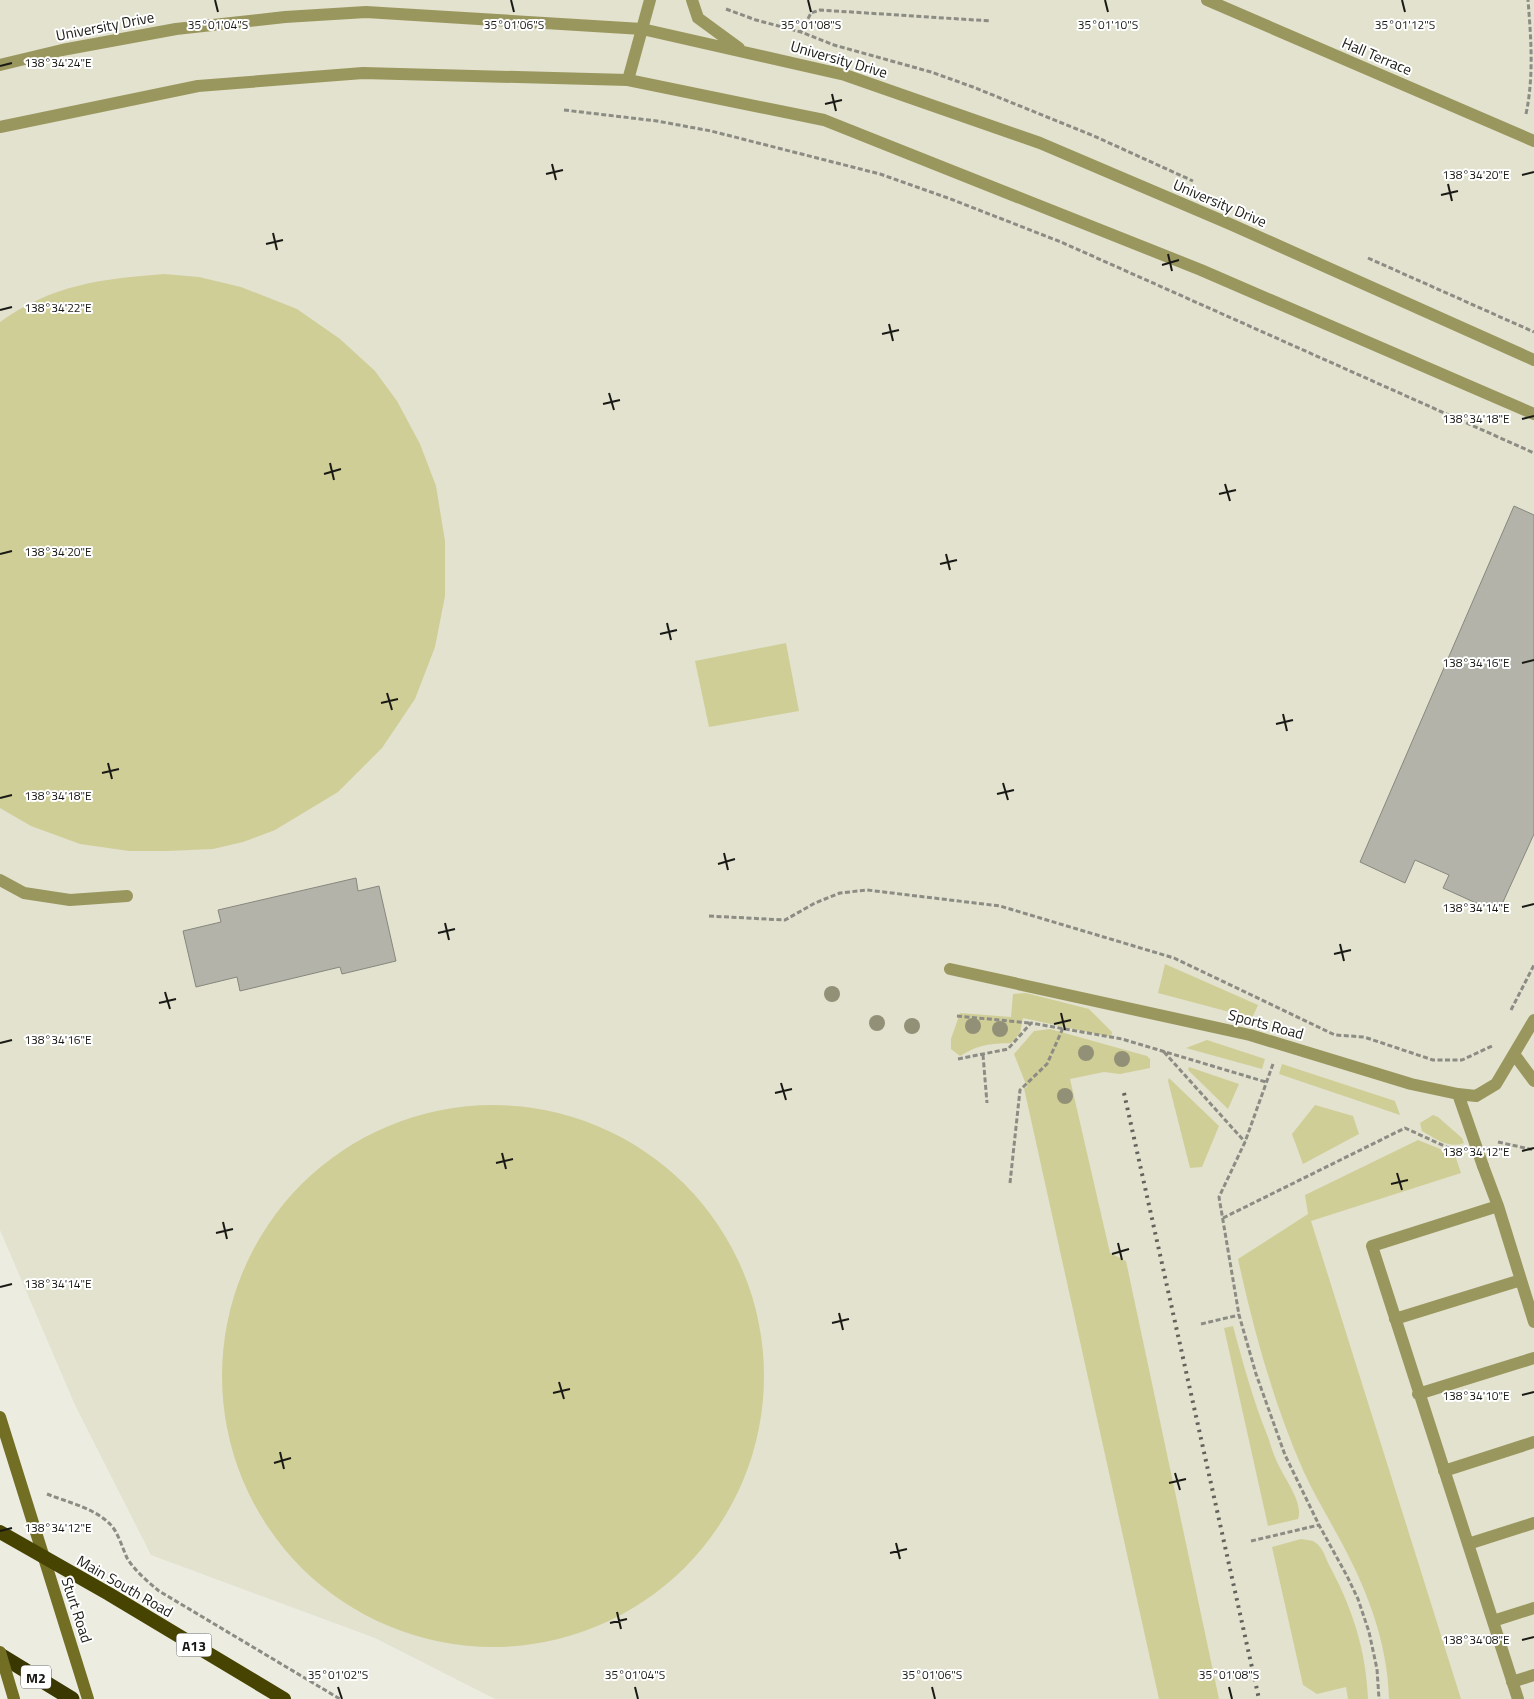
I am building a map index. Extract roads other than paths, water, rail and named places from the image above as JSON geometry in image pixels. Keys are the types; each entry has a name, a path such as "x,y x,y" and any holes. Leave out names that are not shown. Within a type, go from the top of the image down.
{"highway":[{"name":"Main South Road","path":"0,1532 109,1594 284,1699"},
{"name":"M2","path":"0,1654 72,1699"}],"main road":[{"name":"Sturt Road","path":"0,1417 88,1699"},
{"path":"0,1654 14,1699"}],"street":[{"path":"628,80 650,0"},
{"path":"692,0 698,18 745,52"},
{"name":"Hall Terrace","path":"1207,0 1534,141"},
{"name":"University Drive","path":"0,65 62,50 176,30 285,17 330,14 366,12 642,29 846,75 1040,143 1230,224 1534,360"},
{"path":"0,127 198,86 363,73 628,80 824,120 1201,270 1534,414"},
{"path":"0,880 24,894 70,900 127,896"},
{"name":"Sports Road","path":"950,969 1250,1035 1411,1084 1476,1096 1496,1084 1534,1020"},
{"path":"1514,1054 1534,1081"},
{"path":"1458,1094 1498,1206 1534,1322"},
{"path":"1498,1206 1372,1246 1418,1394 1518,1699"},
{"path":"1396,1319 1521,1280"},
{"path":"1418,1394 1534,1358"},
{"path":"1444,1471 1534,1442"},
{"path":"1468,1544 1534,1523"},
{"path":"1493,1621 1534,1608"},
{"path":"1512,1682 1534,1674"}],"railway":[{"path":"1124,1093 1259,1699"}]}
